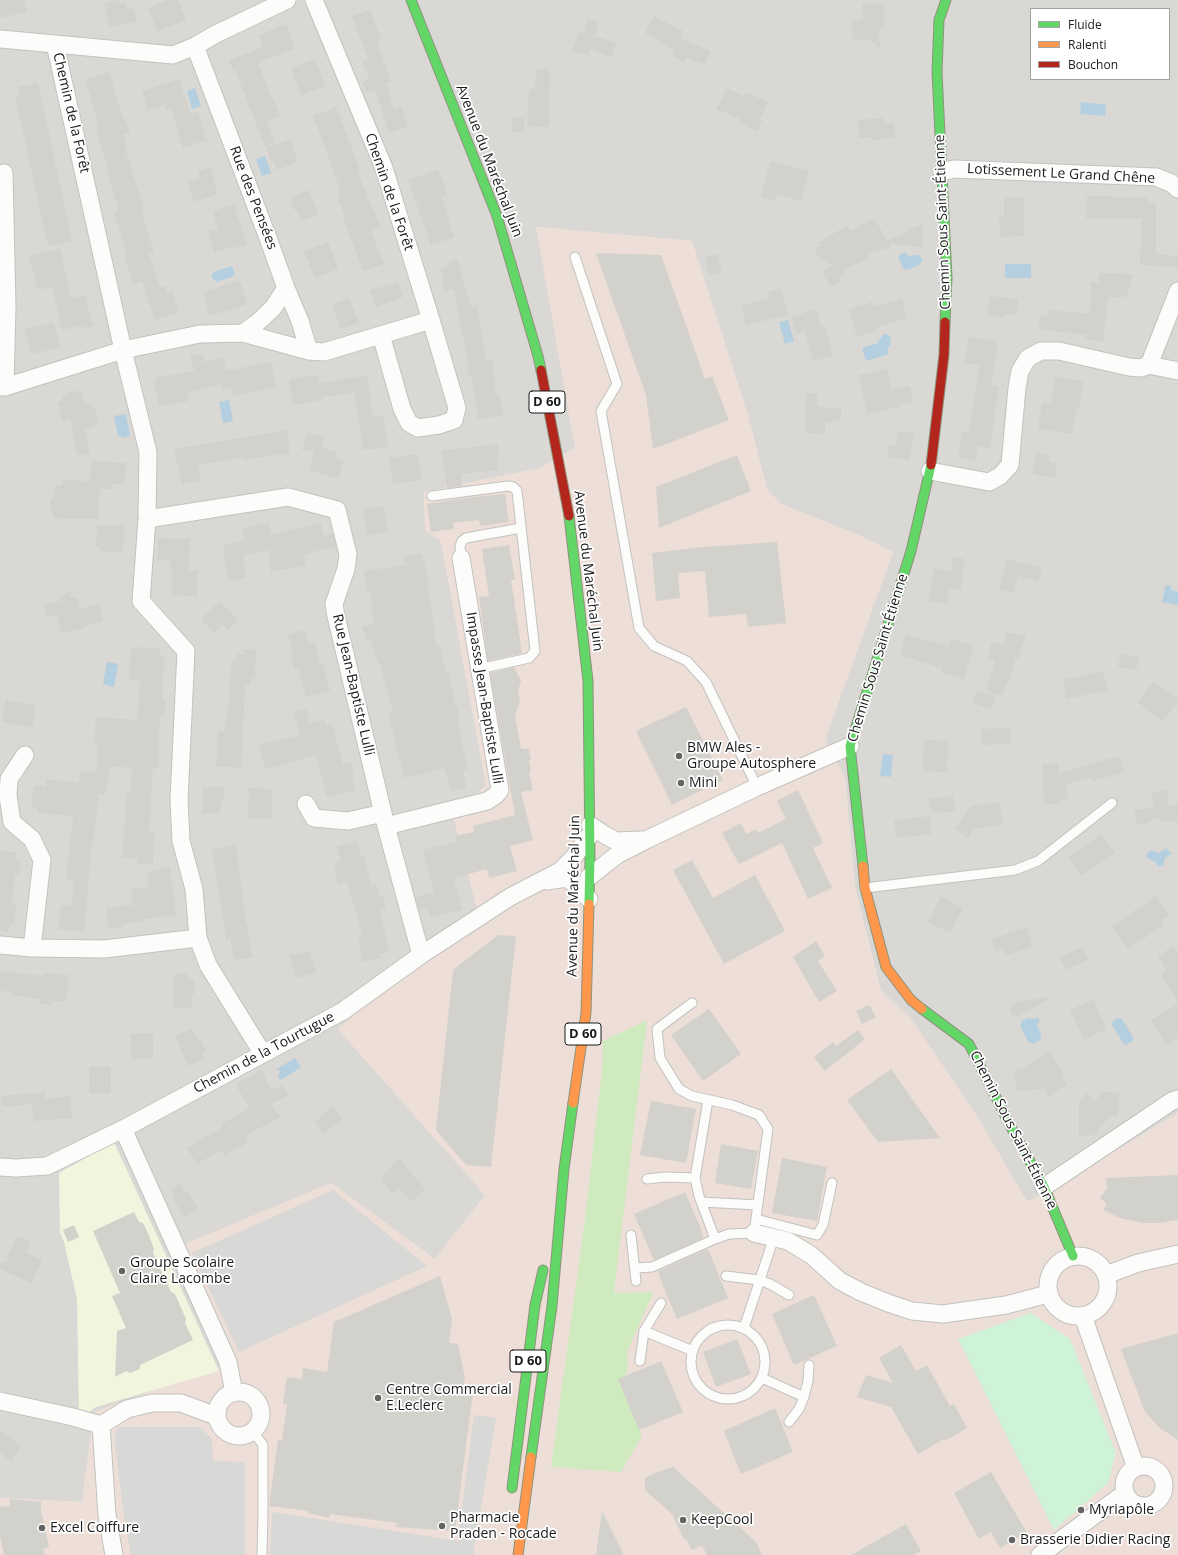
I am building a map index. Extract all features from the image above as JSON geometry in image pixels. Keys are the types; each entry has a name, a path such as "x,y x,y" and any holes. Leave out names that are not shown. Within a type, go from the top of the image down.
{"main road":[{"name":"Avenue du Maréchal Juin","path":"411,0 497,216 538,356 569,517 588,680 590,877 586,1013 564,1169 552,1306 518,1555"},
{"name":"Chemin Sous Saint-Étienne","path":"946,0 939,20 937,72 947,293 944,354 930,471 911,551 850,746 865,888 886,967 911,1000 969,1044 1012,1130 1044,1187 1073,1256"},
{"name":"Avenue du Maréchal Juin","path":"548,1245 564,1169"},
{"name":"D 60","path":"510,1500 535,1305 545,1260"}],"street":[{"name":"Chemin de la Forêt","path":"123,350 55,44 173,55 195,46 216,34 287,0"},
{"name":"Chemin de la Forêt","path":"314,0 384,168 432,320 457,408 454,420 439,425 418,428 409,423 402,409 381,335"},
{"path":"0,39 55,44"},
{"name":"Rue des Pensées","path":"195,46 266,230 286,288 300,321 309,351"},
{"name":"Lotissement Le Grand Chêne","path":"942,172 954,169 1156,177 1171,182 1178,189"},
{"path":"4,173 7,307 2,387 123,350 200,334 243,332 309,351 324,352 432,320"},
{"path":"243,332 258,323 273,308 286,288"},
{"path":"1149,365 1178,291"},
{"path":"123,350 148,452 147,519 141,601 186,651 179,800 181,841 194,889 198,938 208,966 263,1054"},
{"path":"930,471 989,482 1000,476 1010,465 1020,371 1028,358 1041,351 1059,351 1129,367 1141,368 1149,365 1178,371"},
{"name":"Rue Jean-Baptiste Lulli","path":"147,519 288,497 337,510 348,554 346,569 334,604 336,616 385,819 421,955"},
{"name":"Impasse Jean-Baptiste Lulli","path":"385,819 487,801 496,795 500,790 461,558"},
{"path":"590,877 617,855 646,840 757,787 850,746"},
{"path":"26,755 9,779 8,796 12,822 32,839 42,860 32,948"},
{"path":"306,804 314,818 348,821 385,819"},
{"path":"590,830 616,840 646,840"},
{"name":"Chemin de la Tourtugue","path":"0,1167 16,1168 47,1166 123,1129 343,1011 421,955 510,897 560,871 574,858 590,830"},
{"name":"Chemin de la Tourtugue","path":"510,897 543,882 566,878 578,886 589,898"},
{"path":"0,945 32,948 104,949 198,938"},
{"path":"1044,1187 1172,1101 1178,1099"},
{"path":"123,1129 228,1362 234,1393"},
{"path":"755,1226 774,1237 788,1241 801,1248 840,1281 861,1292 912,1311 943,1314 1006,1305 1048,1294"},
{"path":"1106,1275 1138,1263 1178,1254"},
{"path":"1073,1256 1084,1256 1093,1259 1101,1266 1106,1275 1108,1285 1106,1296 1101,1305 1093,1312 1083,1316 1074,1316 1058,1309 1048,1294 1047,1284 1050,1274 1055,1265 1063,1259 1073,1256"},
{"path":"1083,1316 1136,1468"},
{"path":"240,1392 250,1395 258,1402 261,1412 260,1423 253,1432 244,1436 235,1437 226,1433 219,1426 216,1416 217,1407 222,1400 229,1394 234,1393 240,1392"},
{"path":"0,1401 73,1416 101,1425 127,1409 152,1403 181,1403 216,1416"},
{"path":"101,1425 107,1515 114,1555"},
{"path":"1141,1466 1152,1468 1171,1482 1164,1489 1158,1500 1152,1504 1139,1506 1133,1503 1125,1493 1124,1487 1127,1476 1136,1468 1141,1466"},
{"path":"1040,1555 1125,1493"}],"lane":[{"path":"575,257 617,384 601,411 639,628 654,646 687,661 706,682 757,787"},
{"path":"432,496 508,486 513,487 517,491 535,651 529,658 479,669"},
{"path":"461,558 460,546 462,541 466,538 521,528"},
{"path":"865,888 1015,870 1038,861 1112,804"},
{"path":"692,1003 657,1029 660,1058 679,1089 692,1096 732,1105 759,1115 768,1129 755,1226"},
{"path":"708,1100 695,1178 701,1202 715,1239"},
{"path":"647,1180 665,1177 695,1178"},
{"path":"635,1268 652,1267 715,1239 755,1226 817,1235 824,1225 832,1183"},
{"path":"701,1202 758,1205"},
{"path":"631,1235 636,1281"},
{"path":"744,1328 774,1237"},
{"path":"726,1276 759,1280 770,1284 789,1295"},
{"path":"640,1361 644,1331 661,1303"},
{"path":"726,1325 744,1328 751,1333 762,1347 765,1356 765,1365 762,1378 754,1389 739,1398 722,1399 713,1396 699,1385 694,1377 691,1364 696,1343 709,1330 717,1327 726,1325"},
{"path":"644,1331 693,1351"},
{"path":"789,1422 799,1409 804,1397 808,1381 809,1365"},
{"path":"762,1378 804,1397"},
{"path":"253,1432 263,1445 262,1555"}],"shaded area":[{"path":"0,0 1178,0 1178,1113 1056,1187 1027,1202 980,1121 910,1018 881,991 855,888 845,778 825,739 893,552 863,537 781,504 767,490 749,419 692,241 537,227 575,448 540,468 424,492 425,530 441,541 486,785 454,819 477,909 338,1029 485,1195 435,1259 331,1183 186,1244 238,1360 94,1412 82,1502 0,1498"},
{"path":"536,227 692,241 749,419 767,490 781,504 863,537 893,552 825,739 845,778 855,888 881,991 910,1017 980,1121 1027,1202 1056,1187 1178,1113 1178,1555 0,1555 0,1498 82,1502 94,1412 238,1360 185,1244 331,1183 435,1259 485,1195 338,1029 477,909 454,819 486,785 441,541 425,530 424,492 540,468 575,448"},
{"name":"Groupe Scolaire Claire Lacombe","path":"114,1142 219,1371 96,1407 79,1420 77,1299 64,1242 60,1233 59,1173"},
{"path":"333,1190 427,1266 239,1352 192,1253"},
{"path":"1031,1313 1070,1339 1116,1453 1108,1483 1054,1530 958,1339"},
{"path":"474,1415 496,1418 473,1555 270,1555 272,1512 458,1541"},
{"path":"118,1427 200,1427 212,1439 213,1461 245,1462 245,1555 131,1555 124,1517 114,1437"}],"green space":[{"path":"647,1020 614,1293 654,1292 627,1352 628,1370 620,1384 642,1436 621,1472 551,1467 585,1219 602,1070 603,1041"}],"water":[{"path":"195,88 201,106 192,109 187,91"},
{"path":"1081,102 1106,105 1105,116 1080,114"},
{"path":"265,156 271,173 262,176 256,159"},
{"path":"905,252 909,256 919,255 923,260 918,266 906,270 903,268 898,256"},
{"path":"1005,264 1031,264 1031,278 1005,278"},
{"path":"232,266 235,276 216,282 213,279 211,275 213,272"},
{"path":"788,320 794,341 785,344 779,322"},
{"path":"884,334 889,335 891,338 890,345 887,348 889,354 866,361 862,348 878,343"},
{"path":"229,400 233,421 223,423 219,402"},
{"path":"126,414 130,435 125,438 118,436 114,416"},
{"path":"1167,585 1171,586 1171,590 1178,592 1178,605 1162,602 1165,587"},
{"path":"107,662 118,664 114,687 103,684"},
{"path":"883,754 893,755 891,777 880,776"},
{"path":"1166,848 1172,854 1165,858 1163,866 1158,866 1155,862 1147,858 1149,851 1159,853"},
{"path":"1028,1018 1038,1018 1040,1021 1037,1025 1041,1038 1033,1044 1028,1041 1020,1026 1022,1021"},
{"path":"1118,1018 1122,1019 1133,1037 1133,1041 1126,1045 1123,1043 1112,1025 1113,1021"},
{"path":"295,1058 301,1067 281,1080 278,1076 280,1071 277,1069"}],"building":[{"path":"0,0 24,0 27,12 0,18"},
{"path":"119,0 120,4 126,3 127,10 134,8 137,21 110,27 104,3"},
{"path":"167,0 178,0 186,20 157,31 148,8"},
{"path":"883,3 885,28 879,29 880,48 869,39 853,40 851,21 863,20 862,5"},
{"path":"370,10 381,40 377,42 391,81 386,83 394,109 401,106 408,126 389,133 375,90 367,93 362,82 369,79 362,61 368,59 352,16"},
{"path":"654,16 683,31 680,38 711,51 705,64 697,60 697,62 686,58 684,62 672,56 675,50 645,33"},
{"path":"588,18 599,22 594,36 616,43 612,57 590,49 588,56 572,51 579,31 583,33"},
{"path":"287,24 295,49 258,62 280,116 267,121 274,143 265,146 235,70 233,71 229,61 263,47 259,35"},
{"path":"315,59 325,86 301,95 291,68"},
{"path":"536,69 550,69 549,127 527,126 529,89 535,89"},
{"path":"109,72 123,119 125,118 130,133 123,135 127,147 125,148 144,210 141,211 154,252 149,254 160,287 165,286 167,293 173,292 179,313 155,320 142,281 133,284 124,255 127,254 114,212 119,211 106,170 109,170 95,127 99,126 85,79"},
{"path":"179,79 191,115 198,112 206,140 183,148 171,108 166,110 164,105 148,110 142,91"},
{"path":"38,83 72,241 48,246 15,96 20,95 18,87"},
{"path":"727,88 744,96 746,92 768,102 760,119 762,120 757,131 738,123 740,119 716,109"},
{"path":"336,107 360,170 357,171 381,228 371,231 384,264 363,271 343,217 345,217 337,195 341,193 313,116"},
{"path":"512,117 525,117 524,132 512,132"},
{"path":"883,118 884,123 894,123 895,138 872,140 872,137 859,138 858,120"},
{"path":"290,139 298,162 277,170 274,161 271,162 266,148"},
{"path":"770,161 809,171 801,201 777,194 775,201 761,198"},
{"path":"210,167 218,194 194,202 187,182 200,178 198,171"},
{"path":"438,169 448,196 442,198 454,237 431,245 408,180"},
{"path":"309,190 318,215 301,221 297,210 295,211 290,197"},
{"path":"1087,196 1148,198 1148,202 1156,202 1156,254 1178,256 1178,267 1140,265 1142,218 1086,219"},
{"path":"1004,198 1024,198 1024,236 1000,237 999,215 1004,216"},
{"path":"234,204 247,245 236,249 235,246 214,253 208,232 218,229 213,211"},
{"path":"874,218 887,240 908,232 907,230 923,224 923,247 889,244 891,247 867,254 869,257 842,271 844,275 839,278 841,282 831,287 822,272 832,265 816,256 815,248 820,246 818,243 846,226 851,231"},
{"path":"328,242 338,269 315,278 304,251"},
{"path":"60,249 71,298 85,295 93,326 82,328 81,326 62,330 52,287 38,290 29,256"},
{"path":"596,253 661,255 705,379 712,376 729,420 653,449 646,395"},
{"path":"717,254 722,272 709,275 705,257"},
{"path":"457,259 471,307 477,306 486,361 492,360 496,394 499,393 503,415 478,419 472,376 469,376 464,336 462,336 454,289 445,293 441,279 444,278 441,269 450,266 449,261"},
{"path":"1099,273 1133,274 1127,297 1108,297 1103,342 1085,339 1086,335 1039,329 1040,316 1048,317 1049,310 1090,314 1091,282 1099,282"},
{"path":"240,281 247,304 209,316 203,292"},
{"path":"398,282 403,297 376,307 370,290"},
{"path":"781,289 788,315 746,325 742,305 770,298 768,292"},
{"path":"989,296 1018,299 1017,315 1004,314 1004,317 988,316"},
{"path":"349,298 359,323 341,329 332,305"},
{"path":"902,299 907,318 875,328 876,331 857,337 849,309 872,302 874,307"},
{"path":"816,309 821,327 825,326 833,356 813,361 805,332 796,334 791,317"},
{"path":"54,323 60,348 31,354 25,328"},
{"path":"969,337 998,341 991,386 999,387 990,448 978,446 975,461 958,458 962,431 969,432 979,365 965,363"},
{"path":"203,354 204,362 224,357 226,371 271,362 276,387 232,396 231,387 223,389 222,384 187,392 189,401 159,406 154,382 156,381 156,378 194,371 190,356"},
{"path":"888,369 891,390 910,386 914,402 867,414 859,375"},
{"path":"317,375 319,383 367,375 373,417 383,416 388,447 363,450 354,391 353,393 322,397 322,400 293,405 289,380"},
{"path":"1055,377 1083,381 1079,408 1076,408 1072,434 1038,429 1042,403 1051,404"},
{"path":"82,390 84,401 95,408 98,424 85,430 90,453 77,455 70,419 62,421 58,402 63,401 62,396 69,395 68,393"},
{"path":"806,393 817,393 817,407 841,408 841,419 825,423 825,434 806,433"},
{"path":"287,430 290,453 244,460 243,457 198,465 201,481 182,484 174,449"},
{"path":"898,431 914,433 910,460 887,457 889,445 896,446"},
{"path":"307,432 325,438 322,448 337,452 336,459 343,461 339,479 309,470 315,449 302,451"},
{"path":"498,444 498,470 461,474 462,486 447,488 441,451"},
{"path":"1036,453 1050,455 1049,462 1057,463 1055,478 1033,474"},
{"path":"418,454 422,480 393,484 389,458"},
{"path":"737,455 751,491 659,528 656,487"},
{"path":"91,461 126,463 125,484 113,484 113,489 100,489 98,519 53,518 53,511 50,511 50,498 54,499 55,485 63,485 63,480 90,481"},
{"path":"505,494 509,522 480,526 479,520 453,523 454,529 431,532 427,504 464,498"},
{"path":"384,506 388,532 367,535 363,509"},
{"path":"268,522 271,535 321,523 323,536 333,534 336,547 304,554 306,565 271,572 268,550 243,555 246,578 228,581 223,545 245,540 242,529"},
{"path":"97,525 124,525 123,552 100,551 100,547 96,547"},
{"path":"158,538 190,539 189,570 198,570 197,596 172,595 173,569 170,570 170,560 157,560"},
{"path":"777,542 786,623 748,627 746,614 709,617 705,571 678,573 680,598 656,601 652,553 703,547"},
{"path":"509,545 515,580 511,580 522,653 488,661 479,597 489,596 482,549"},
{"path":"422,553 429,584 427,584 437,646 440,646 446,672 449,672 455,706 457,706 460,720 457,721 468,769 463,770 466,788 451,791 444,768 404,778 388,714 393,713 380,663 378,664 370,639 366,640 362,627 374,624 370,591 367,592 364,571 405,565 404,556"},
{"path":"953,557 965,559 961,590 949,588 947,603 929,601 934,569 951,571"},
{"path":"1007,559 1042,568 1038,581 1018,576 1013,593 999,589"},
{"path":"70,592 71,598 77,597 80,609 99,604 103,621 85,626 85,628 61,633 57,615 47,617 44,604 60,601 59,596"},
{"path":"220,601 238,621 228,630 223,624 214,633 201,619"},
{"path":"305,630 309,644 315,642 320,663 322,662 330,691 306,697 298,668 294,669 290,653 293,652 288,634"},
{"path":"1006,633 1026,635 1018,659 1016,658 1008,684 1006,684 1002,696 986,691 995,661 987,658 992,641 1004,645"},
{"path":"906,634 948,647 951,639 974,646 964,679 941,672 942,668 900,655"},
{"path":"131,647 160,648 159,656 164,656 162,700 165,700 165,715 160,714 158,769 153,768 149,831 154,831 153,864 137,864 137,858 122,858 127,793 130,793 132,768 110,766 105,795 99,794 92,843 84,932 58,929 61,905 71,906 74,880 66,879 73,816 37,813 37,808 31,807 34,785 46,787 46,779 79,783 80,771 96,773 98,745 94,745 96,717 137,720 140,681 129,680"},
{"path":"244,649 256,650 255,678 251,678 251,685 245,685 241,768 216,766 218,731 225,732 226,714 228,714 232,661 236,661 237,654 244,654"},
{"path":"1121,653 1139,657 1136,670 1118,667"},
{"path":"514,667 521,681 518,691 520,699 515,717 521,749 529,749 531,760 529,760 531,771 529,772 533,790 521,792 533,840 510,846 517,871 489,878 487,869 454,878 462,910 430,917 428,908 419,910 416,897 434,892 423,850 456,842 455,836 474,832 473,826 515,815 490,673"},
{"path":"1103,671 1108,690 1066,699 1063,680"},
{"path":"1154,681 1178,700 1163,722 1138,702"},
{"path":"977,690 996,696 992,709 973,703"},
{"path":"6,700 36,705 32,727 2,722"},
{"name":"BMW Ales - Groupe Autosphere","path":"686,707 723,780 672,805 636,731"},
{"path":"306,709 310,723 324,720 326,726 332,724 343,764 351,762 354,774 352,775 355,790 327,797 316,755 265,769 259,745 300,735 293,712"},
{"path":"1010,728 1011,744 981,745 981,729"},
{"path":"924,740 948,741 947,772 923,771"},
{"path":"1119,756 1124,772 1093,781 1092,777 1067,784 1068,799 1060,799 1061,803 1044,805 1042,764 1058,763 1059,773"},
{"path":"203,787 224,787 224,800 221,800 220,814 202,813"},
{"path":"249,788 272,789 272,818 248,818"},
{"path":"798,790 823,843 813,848 832,888 808,899 782,843 739,864 722,833 741,823 746,834 756,829 758,833 786,819 777,801"},
{"path":"1167,790 1169,806 1178,805 1178,823 1169,821 1160,822 1159,817 1143,824 1136,825 1135,810 1154,807 1152,792"},
{"path":"953,796 955,811 935,813 930,810 929,799"},
{"path":"999,802 1003,825 974,829 968,838 955,828 971,806"},
{"path":"930,816 932,834 896,838 894,820"},
{"path":"1101,834 1115,852 1082,876 1068,858"},
{"path":"357,841 361,857 364,856 371,886 376,884 379,897 383,896 386,909 380,911 389,952 380,954 381,958 363,962 358,935 362,934 347,881 338,884 334,863 340,861 337,846"},
{"path":"236,845 246,925 253,957 234,960 230,938 226,939 212,849"},
{"path":"0,851 17,852 16,861 20,861 19,875 15,874 12,903 17,903 14,925 9,925 8,932 0,931"},
{"path":"692,860 713,898 755,875 785,931 724,964 673,870"},
{"path":"170,866 176,915 143,919 143,922 123,924 123,927 108,928 106,908 133,905 131,889 149,888 147,873"},
{"path":"1156,896 1169,915 1161,920 1164,925 1128,949 1112,926"},
{"path":"941,897 963,908 950,933 928,922"},
{"path":"1027,928 1032,947 1006,955 1004,949 995,951 991,939"},
{"path":"498,935 516,936 491,1167 466,1165 436,1130 453,970"},
{"path":"816,941 825,956 818,961 837,991 819,1002 793,957"},
{"path":"1174,946 1178,954 1178,1003 1161,974 1167,971 1158,956"},
{"path":"1082,947 1088,960 1066,970 1060,957"},
{"path":"310,951 316,973 296,978 290,955"},
{"path":"0,971 43,976 43,973 69,975 66,1002 52,1001 52,1005 40,1004 40,999 11,995 11,992 0,991"},
{"path":"174,974 188,974 188,980 194,980 192,1008 174,1008"},
{"path":"1049,997 1050,999 1014,1018 1009,1008 1019,1002"},
{"path":"1094,999 1106,1030 1083,1039 1070,1010"},
{"path":"1178,1004 1178,1038 1167,1045 1151,1020"},
{"path":"869,1005 876,1017 862,1024 856,1011"},
{"path":"709,1009 741,1054 703,1081 671,1035"},
{"path":"192,1028 198,1042 201,1040 206,1052 202,1054 204,1059 188,1066 175,1036"},
{"path":"858,1030 865,1039 825,1071 814,1057 833,1042 836,1046"},
{"path":"153,1033 153,1059 131,1059 131,1034"},
{"path":"1049,1052 1065,1076 1062,1077 1067,1084 1049,1096 1044,1089 1017,1091 1014,1070 1024,1068"},
{"path":"89,1067 111,1067 111,1093 89,1093"},
{"path":"891,1069 940,1138 878,1142 847,1100"},
{"path":"261,1070 272,1090 282,1085 288,1096 271,1104 280,1117 245,1136 248,1142 224,1156 221,1150 197,1164 187,1148 223,1127 221,1124 250,1108 235,1084"},
{"path":"45,1092 46,1099 70,1096 72,1118 33,1121 32,1104 2,1107 1,1096"},
{"path":"1104,1092 1119,1093 1118,1116 1112,1115 1099,1128 1098,1135 1079,1136 1079,1101 1087,1093 1094,1101"},
{"path":"651,1101 696,1109 686,1163 640,1155"},
{"path":"333,1106 343,1118 324,1134 315,1122"},
{"path":"721,1144 758,1151 751,1189 715,1183"},
{"path":"399,1158 426,1190 411,1202 399,1188 393,1194 383,1182 382,1176 392,1167 390,1165"},
{"path":"782,1158 827,1167 817,1221 772,1213"},
{"path":"1178,1175 1178,1220 1158,1223 1142,1223 1120,1218 1103,1210 1107,1204 1100,1198 1107,1189 1106,1178"},
{"path":"180,1184 185,1192 187,1190 198,1209 185,1218 173,1199 175,1198 170,1190"},
{"path":"685,1192 703,1234 703,1238 654,1260 634,1214"},
{"path":"134,1212 139,1222 143,1223 148,1233 154,1249 153,1253 171,1292 175,1294 186,1319 185,1323 193,1340 140,1365 140,1369 130,1373 126,1371 115,1377 117,1331 126,1328 112,1296 120,1293 93,1231"},
{"path":"74,1225 79,1237 68,1242 63,1230"},
{"path":"17,1236 31,1242 26,1253 42,1260 32,1283 0,1269 0,1263 6,1261"},
{"path":"708,1249 728,1298 677,1319 658,1271"},
{"name":"Centre Commercial E.Leclerc","path":"440,1276 452,1319 449,1343 458,1344 465,1378 463,1390 473,1391 455,1531 396,1527 397,1523 330,1514 330,1518 308,1513 308,1511 269,1506 278,1440 282,1441 287,1404 283,1404 287,1377 302,1379 303,1368 327,1372 334,1322"},
{"path":"814,1295 837,1346 794,1365 772,1314"},
{"path":"1178,1333 1178,1440 1160,1428 1145,1412 1121,1349"},
{"path":"737,1339 751,1374 716,1387 703,1352"},
{"path":"901,1345 916,1371 927,1365 950,1406 954,1404 967,1428 918,1454 891,1407 857,1397 866,1375 893,1383 879,1358"},
{"path":"661,1361 683,1412 639,1430 618,1379"},
{"path":"775,1408 793,1452 741,1474 724,1431"},
{"path":"0,1430 22,1446 11,1461 0,1453"},
{"path":"673,1467 756,1542 762,1555 707,1555 702,1545 692,1550 686,1539 684,1539 672,1514 645,1490 645,1478"},
{"path":"991,1472 1027,1533 1000,1548 991,1532 979,1539 954,1493"},
{"path":"10,1499 41,1502 41,1510 49,1547 43,1549 45,1555 4,1555 0,1536 0,1506 10,1507"},
{"path":"602,1511 624,1555 596,1555"},
{"path":"906,1524 921,1551 914,1555 851,1555"}],"traffic: fast":[{"path":"411,0 497,216 541,370"},
{"path":"945,322 947,278 937,72 939,20 946,0"},
{"path":"863,866 850,746 911,551 931,465"},
{"path":"569,516 588,681 590,859 589,904"},
{"path":"922,1009 969,1044 1012,1129 1044,1187 1073,1256"},
{"path":"531,1457 552,1306 564,1169 573,1103"},
{"path":"512,1488 535,1305 543,1270"}],"traffic: slow":[{"path":"863,866 865,888 886,967 911,1000 922,1009"},
{"path":"573,1103 586,1013 589,904"},
{"path":"518,1555 531,1457"}],"traffic: jam":[{"path":"931,465 944,355 945,322"},
{"path":"541,370 569,516"}],"place":[{"name":"BMW Ales - Groupe Autosphere","path":"679,756"},
{"name":"Mini","path":"681,783"},
{"name":"Groupe Scolaire Claire Lacombe","path":"122,1271"},
{"name":"Centre Commercial E.Leclerc","path":"378,1398"},
{"name":"Myriapôle","path":"1081,1510"},
{"name":"KeepCool","path":"683,1520"},
{"name":"Pharmacie Praden - Rocade","path":"442,1526"},
{"name":"Excel Coiffure","path":"42,1528"},
{"name":"Brasserie Didier Racing","path":"1012,1540"}]}
